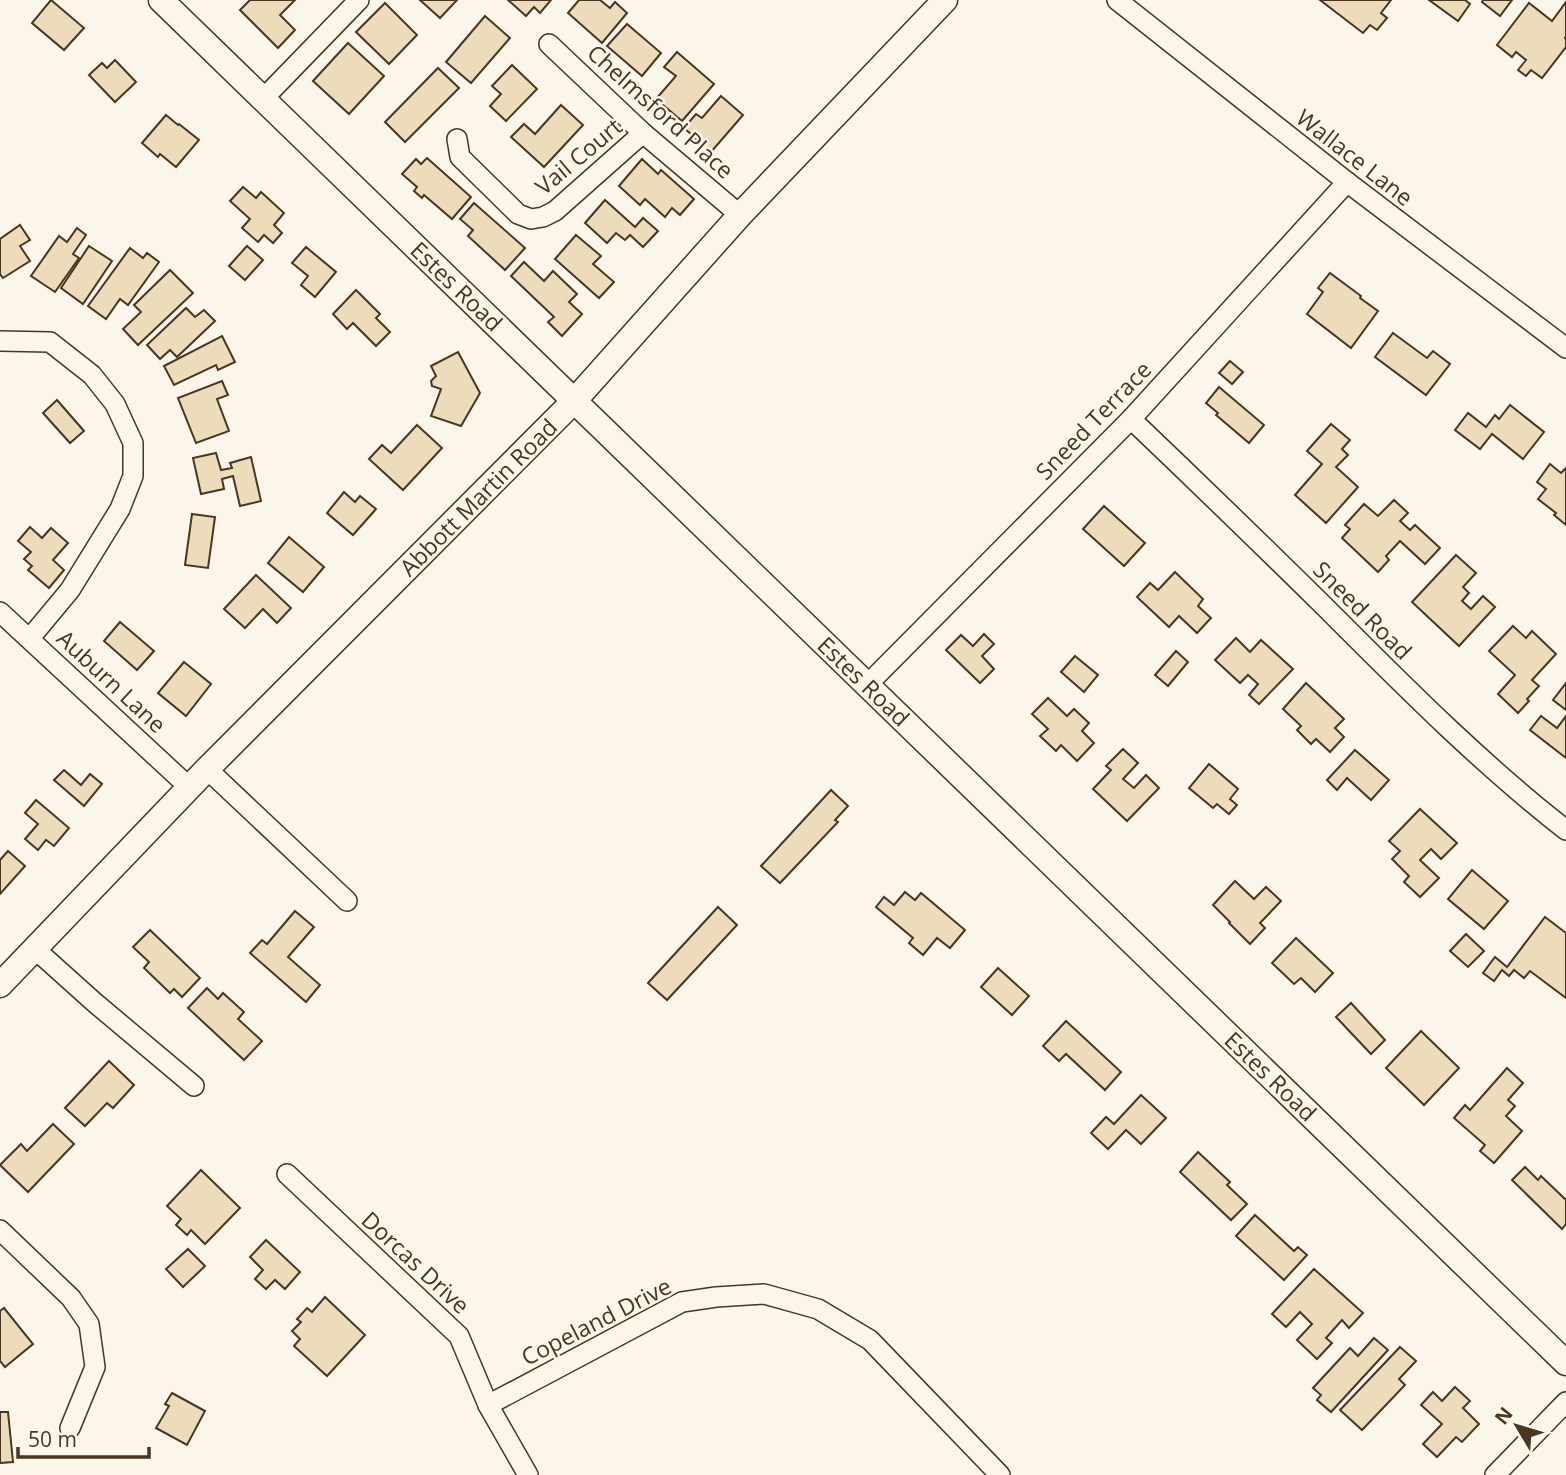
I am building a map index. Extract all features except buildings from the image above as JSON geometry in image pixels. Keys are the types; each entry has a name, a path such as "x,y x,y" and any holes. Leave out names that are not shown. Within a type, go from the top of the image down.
{"main road":[{"name":"Estes Road","path":"161,0 1566,1363"},
{"name":"Abbott Martin Road","path":"0,985 207,769 575,400 740,215 945,0"}],"street":[{"path":"263,99 359,0"},
{"name":"Wallace Lane","path":"1118,0 1347,182 1566,348"},
{"name":"Chelmsford Place","path":"550,44 643,132 740,215"},
{"name":"Vail Court","path":"457,139 460,158 518,214 531,219 555,211 643,132"},
{"name":"Sneed Terrace","path":"867,685 1131,419 1347,182"},
{"path":"0,341 50,342 92,375 114,404 134,443 133,476 120,509 70,590 30,638"},
{"name":"Sneed Road","path":"1131,419 1407,689 1531,803 1566,830"},
{"name":"Auburn Lane","path":"0,611 190,788"},
{"path":"207,769 347,901"},
{"path":"35,949 194,1086"},
{"name":"Dorcas Drive","path":"287,1174 459,1336 488,1405 528,1475"},
{"path":"0,1230 71,1298 89,1324 95,1367 70,1428"},
{"name":"Copeland Drive","path":"488,1405 682,1302 764,1294 818,1309 870,1340 1000,1475"},
{"path":"1495,1475 1566,1402"}]}
